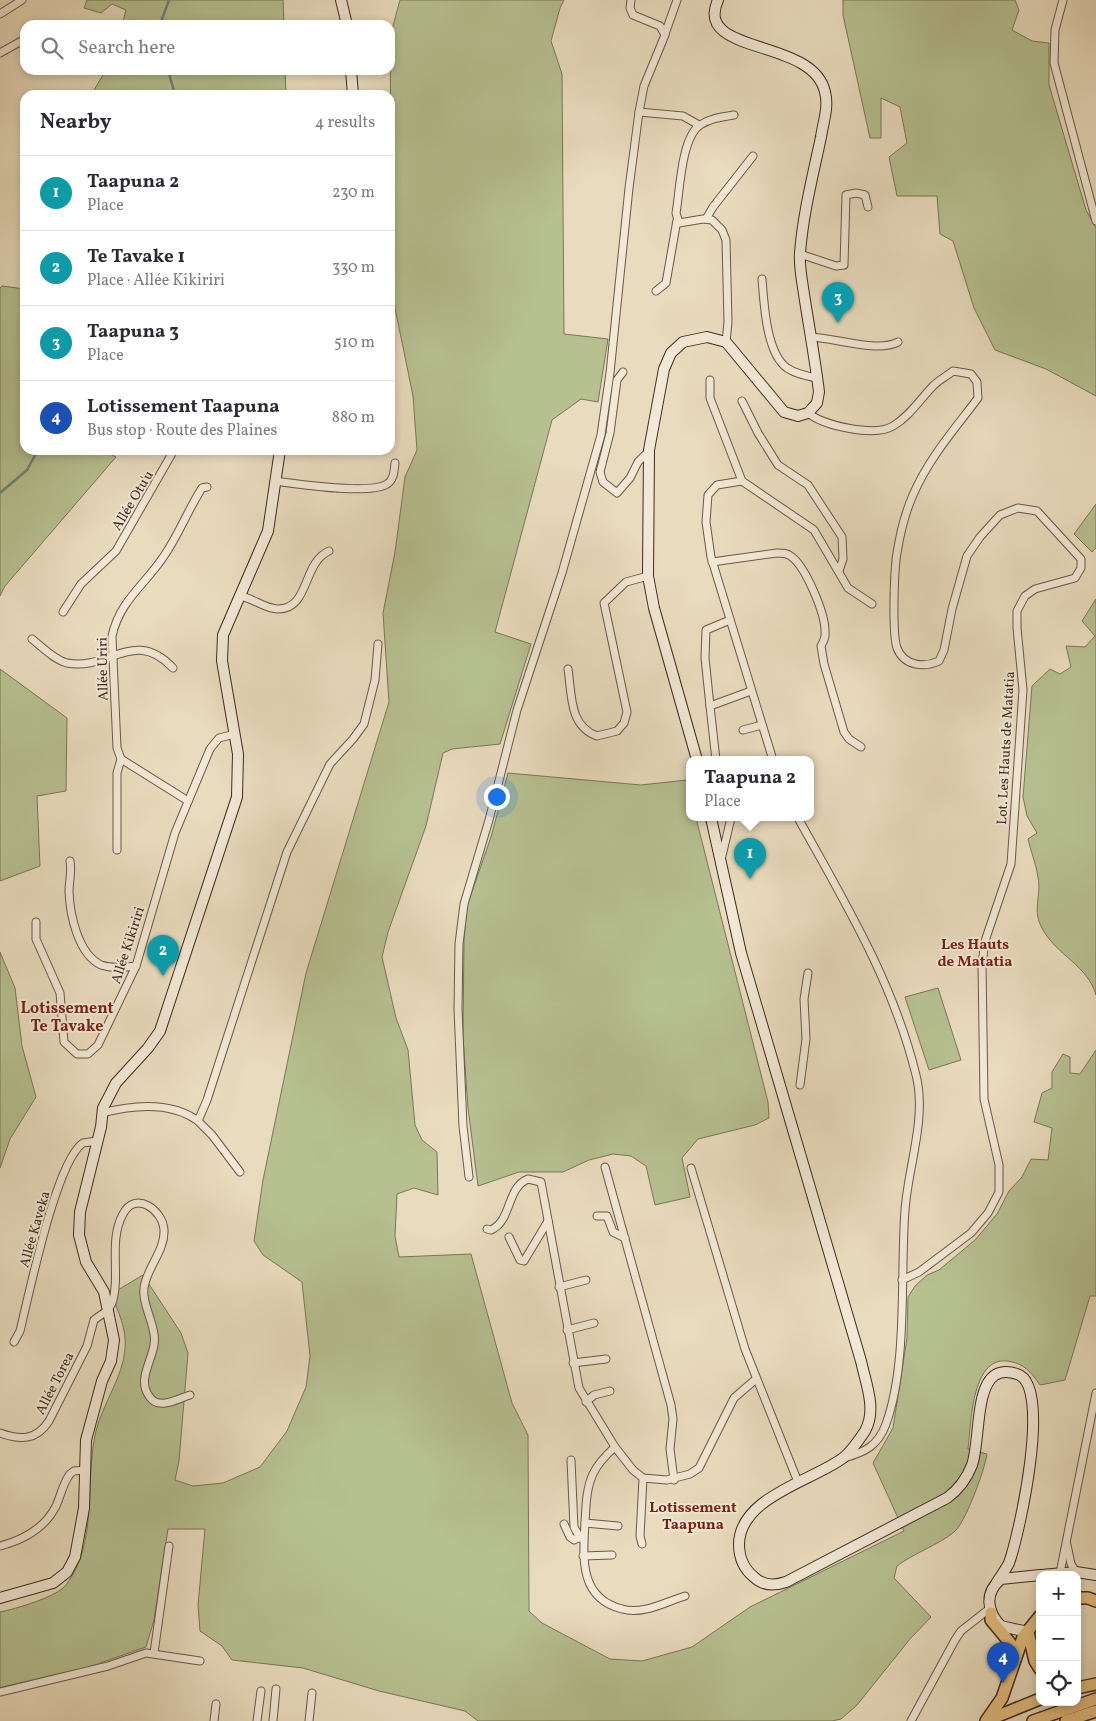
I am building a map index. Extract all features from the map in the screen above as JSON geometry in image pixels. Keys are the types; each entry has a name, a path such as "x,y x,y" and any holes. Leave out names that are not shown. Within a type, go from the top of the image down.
{"highway":[{"path":"1081,1598 1096,1601"},
{"path":"990,1611 991,1620 1011,1644 1016,1660"},
{"path":"986,1721 1002,1698 1023,1637 1036,1621"},
{"path":"1028,1632 1036,1663"},
{"path":"1081,1687 1096,1684"},
{"path":"1032,1721 1096,1699"},
{"path":"986,1721 1036,1702"},
{"path":"1066,1721 1096,1711"}],"main road":[{"path":"341,0 346,20"},
{"path":"696,756 654,608 648,576 649,450 659,387 671,353 690,338 707,337 726,342 779,409 793,416 808,413 814,408 818,398 800,254 802,232 825,116 826,100 824,86 815,72 800,61 738,40 720,30 714,12 718,0"},
{"path":"351,75 353,90"},
{"path":"0,1598 46,1586 67,1572 75,1557 81,1530 86,1470 86,1440 100,1389 111,1361 114,1340 104,1292 86,1262 79,1235 80,1212 102,1113 116,1083 148,1048 160,1031 237,797 238,754 222,661 223,635 268,531 279,455"},
{"path":"712,821 741,953 868,1390 870,1415 866,1429 844,1458 798,1482 750,1514 740,1533 739,1549 742,1562 750,1574 764,1583 778,1585 932,1508 953,1494 972,1464 986,1386 991,1378 1001,1372 1021,1375 1026,1379 1031,1392 1033,1440 1016,1541 1008,1564 990,1594 990,1611 1001,1626 1028,1632"},
{"path":"1081,1573 1096,1575"},
{"path":"997,1582 1005,1577 1036,1575"}],"street":[{"path":"0,14 22,0"},
{"path":"632,0 630,8 633,15 660,26 664,35"},
{"path":"469,1177 463,1126 458,1009 459,944 464,904 489,820 517,710 562,574 601,435 610,372 629,188 644,86 677,0"},
{"path":"1063,0 1055,30 1054,63 1096,221"},
{"path":"0,53 20,42"},
{"path":"640,112 684,116 699,125"},
{"path":"656,291 666,283 690,137 699,125 718,117 734,115"},
{"path":"706,219 713,207 754,156"},
{"path":"800,254 836,266 844,265 846,195 856,193 865,195 868,207"},
{"path":"676,220 679,223 706,219 712,220 720,226 726,240 728,322 726,342"},
{"path":"762,279 768,326 781,362 797,374 817,378"},
{"path":"811,336 874,345 892,345 898,342"},
{"name":"Lot. Les Hauts de Matatia","path":"808,413 817,420 850,430 883,429 892,427 906,416 936,383 953,371 970,374 977,382 978,398 952,430 926,468 912,497 899,540 895,569 894,604 897,645 903,656 910,662 925,666 939,661 944,650 952,609 968,553 997,517 1005,511 1024,508 1037,511 1080,559 1081,568 1074,578 1036,589 1025,596 1017,611 1016,628 1023,690 1011,864 985,941 982,964 984,1092 987,1117 1000,1170 998,1192 988,1213 971,1233 919,1272 902,1280"},
{"path":"610,372 622,373 617,380 610,433 600,472 603,482 618,493 630,478 638,462 649,450"},
{"path":"710,380 710,398 742,481 814,530 848,588 872,604"},
{"path":"742,401 758,433 778,465 808,485 842,537 843,559 839,571"},
{"name":"Allée Otu'u","path":"63,612 80,584 116,551 171,455"},
{"path":"275,481 352,490 386,486 392,481 395,464"},
{"path":"742,481 717,485 708,495 706,523 712,562 773,756"},
{"name":"Allée Uriri","path":"117,850 117,773 121,759 117,751 112,636 123,606 165,556 202,488 207,486"},
{"path":"240,596 275,609 289,606 299,598 315,560 330,551"},
{"path":"712,562 777,553 786,553 793,558 804,572 825,628 824,641 821,646 824,664 844,732 849,739 861,747"},
{"path":"568,670 576,720 586,730 597,736 607,736 617,731 626,719 626,701 604,603 626,582 648,576"},
{"path":"716,756 705,658 706,630 730,620"},
{"path":"32,639 68,663 90,663 133,651 153,651 161,655 173,668"},
{"path":"198,1121 207,1100 286,852 330,764 364,724 375,680 378,644"},
{"path":"710,706 752,691"},
{"path":"743,730 762,725"},
{"name":"Allée Kikiriri","path":"36,922 34,931 36,940 60,993 64,1042 76,1054 88,1054 98,1045 136,966 175,833 211,746 219,738 235,734"},
{"path":"121,759 188,801"},
{"path":"720,862 730,821"},
{"path":"800,821 866,940 905,1038 918,1081 917,1123 904,1211 898,1361 886,1424 871,1448 864,1453 844,1458"},
{"path":"70,861 70,907 87,953 102,965 113,968 136,966"},
{"path":"800,1085 806,1039 804,999 808,973"},
{"path":"102,1113 133,1107 151,1106 172,1110 198,1121 212,1135 240,1172"},
{"name":"Allée Kaveka","path":"14,1342 20,1331 47,1224 72,1154 83,1143 97,1141"},
{"path":"605,1167 673,1413 670,1449 674,1480"},
{"path":"691,1168 725,1285 756,1379 798,1482"},
{"path":"487,1229 491,1230 500,1224 517,1186 528,1179 542,1182 559,1287 579,1388 615,1447 633,1470 643,1478 674,1480 699,1468 734,1398 756,1379"},
{"path":"108,1310 114,1296 114,1266 119,1225 123,1214 132,1204 149,1205 161,1217 164,1238 145,1283 144,1294 155,1335 154,1348 144,1383 149,1398 154,1402 166,1404 190,1395"},
{"path":"597,1216 607,1216 613,1232 625,1238"},
{"path":"509,1237 520,1260 524,1261 548,1221"},
{"path":"559,1287 586,1280"},
{"name":"Allée Torea","path":"0,1434 24,1439 32,1436 45,1426 87,1346 94,1320 108,1310"},
{"path":"567,1330 594,1323"},
{"path":"573,1363 606,1359"},
{"path":"586,1402 594,1395 610,1391"},
{"path":"1060,1571 1096,1392"},
{"path":"615,1447 599,1462 590,1480 582,1536 585,1574 596,1593 621,1609 647,1609 685,1596"},
{"path":"571,1460 574,1527 582,1536"},
{"path":"0,1546 35,1531 53,1510 70,1474 74,1471 86,1470"},
{"path":"642,1544 643,1478"},
{"path":"585,1523 618,1526"},
{"path":"564,1524 570,1537 577,1540 582,1536"},
{"path":"1066,1540 1068,1556 1076,1571"},
{"path":"154,1653 168,1546"},
{"path":"583,1556 612,1555"},
{"path":"911,1721 955,1640 962,1631 990,1611"},
{"path":"0,1692 108,1666 146,1653 200,1661"},
{"path":"273,1721 276,1689"},
{"path":"257,1721 261,1692"},
{"path":"309,1721 312,1693"},
{"path":"214,1721 216,1704"}],"green space":[{"path":"87,0 283,0 284,20 123,20 126,10 112,4 101,13 84,8"},
{"path":"400,0 564,0 551,41 562,74 564,334 608,339 598,402 581,399 552,420 495,632 531,644 500,744 452,749 443,753 426,826 388,932 382,957 396,1018 408,1050 415,1125 422,1140 437,1152 438,1195 414,1188 397,1194 395,1236 399,1257 471,1254 512,1403 528,1435 529,1611 542,1623 610,1659 642,1661 692,1647 750,1607 904,1531 873,1463 893,1428 907,1338 908,1297 915,1286 927,1275 939,1270 975,1240 997,1214 1009,1191 1022,1177 1031,1159 1048,1160 1052,1128 1034,1122 1042,1093 1052,1088 1052,1072 1063,1054 1070,1057 1070,1073 1080,1074 1096,1050 1096,1296 1090,1296 1065,1380 1040,1385 1026,1369 1018,1364 1007,1361 995,1363 986,1370 975,1395 968,1449 987,1454 979,1483 969,1508 964,1519 954,1532 942,1541 897,1566 894,1578 931,1617 910,1639 857,1705 841,1719 832,1721 478,1721 465,1711 379,1691 303,1668 232,1660 222,1646 200,1631 198,1605 205,1529 168,1529 154,1620 146,1647 89,1667 0,1688 0,1612 35,1602 61,1589 66,1585 76,1568 83,1550 87,1531 96,1431 121,1370 125,1349 123,1327 111,1294 143,1275 181,1333 188,1353 179,1461 175,1480 193,1486 223,1483 260,1467 287,1431 306,1387 310,1356 302,1282 263,1255 254,1241 263,1180 306,973 389,702 383,613 395,552 405,477 417,450 413,396 395,308 395,90 390,90 390,75 395,75 395,20"},
{"path":"843,0 1015,0 1019,10 1012,30 1032,41 1049,43 1049,85 1086,210 1096,228 1096,396 1046,369 995,350 974,308 953,241 940,234 937,196 897,196 889,157 907,143 900,107 881,98 881,138 870,138 843,15"},
{"path":"103,75 285,75 286,90 94,90"},
{"path":"2,286 20,288 20,455 112,455 116,457 5,586 0,596 0,288"},
{"path":"1096,504 1096,548 1092,552 1074,534"},
{"path":"1096,599 1096,995 1086,976 1049,939 1040,923 1037,909 1038,877 1028,839 1037,833 1027,816 1023,797 1032,686 1050,669 1060,674 1071,667 1066,646 1085,647 1095,636 1082,621"},
{"path":"0,669 67,718 66,791 37,796 40,866 0,881"},
{"path":"508,773 641,785 686,780 686,821 697,821 768,1102 769,1118 755,1125 698,1139 682,1158 690,1197 655,1205 646,1166 631,1156 613,1154 589,1160 563,1172 519,1172 478,1186 468,1108 463,1038 464,940 467,906 491,837"},
{"path":"0,952 15,988 22,1046 36,1097 10,1139 0,1168"},
{"path":"938,988 961,1060 929,1070 905,997"}],"waterway":[{"path":"162,20 169,0"},
{"path":"169,75 174,90"},
{"path":"0,493 27,470 35,455"}],"place":[{"name":"Taapuna 3","path":"838,323"},
{"name":"Taapuna 2","path":"750,879"},
{"name":"Te Tavake 1","path":"163,976"},
{"name":"Lotissement Taapuna","path":"1003,1683"}],"district":[{"name":"Les Hauts de Matatia","path":"975,952"},
{"name":"Lotissement Te Tavake","path":"67,1016"},
{"name":"Lotissement Taapuna","path":"693,1516"}]}
